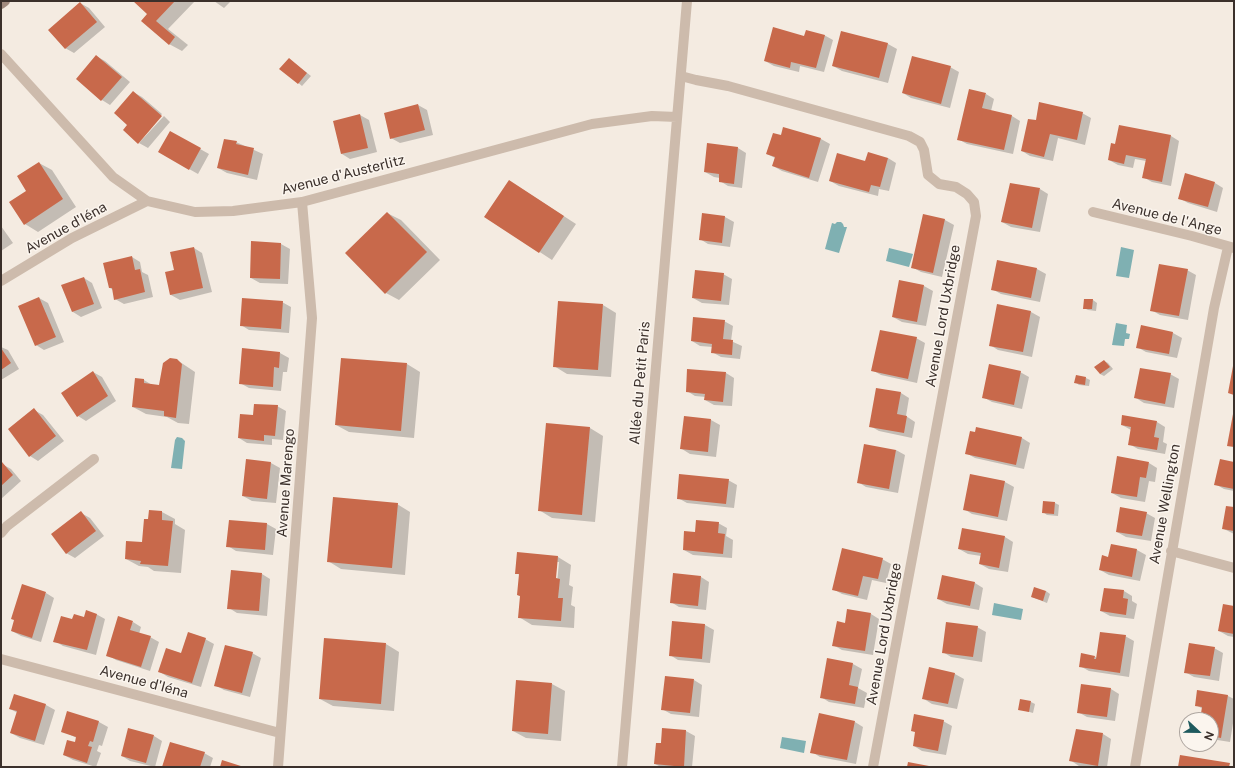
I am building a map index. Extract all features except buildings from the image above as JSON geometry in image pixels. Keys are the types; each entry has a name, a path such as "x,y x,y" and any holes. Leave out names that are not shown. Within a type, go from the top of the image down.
{"main road":[{"path":"1,4 5,1"}],"street":[{"name":"Allée du Petit Paris","path":"622,767 687,1"},
{"name":"Avenue d'Austerlitz","path":"1,54 113,177 146,201 195,212 233,211 302,202 592,124 652,116 677,118"},
{"name":"Avenue Lord Uxbridge","path":"681,76 728,86 909,136 920,142 924,150 928,175 939,184 956,187 967,194 974,202 976,216 873,767"},
{"name":"Avenue d'Iéna","path":"1,281 72,238 146,201"},
{"name":"Avenue Marengo","path":"278,767 312,318 302,202"},
{"name":"Avenue de l'Ange","path":"1093,212 1192,236 1231,248"},
{"name":"Avenue Wellington","path":"1135,767 1214,308 1231,248"},
{"path":"1,533 7,526 94,459"},
{"path":"1171,551 1234,568"},
{"name":"Avenue d'Iéna","path":"1,659 280,733"}],"water":[{"path":"837,222 841,222 844,227 847,227 839,253 825,249 832,223 835,224"},
{"path":"1121,247 1134,250 1129,278 1116,276"},
{"path":"889,248 913,254 909,267 886,261"},
{"path":"1116,323 1127,325 1126,333 1130,334 1129,339 1125,339 1124,346 1112,345"},
{"path":"177,437 182,438 185,441 182,469 171,468 175,440"},
{"path":"994,603 1023,609 1021,620 992,615"},
{"path":"782,737 806,741 804,753 780,748"}]}
